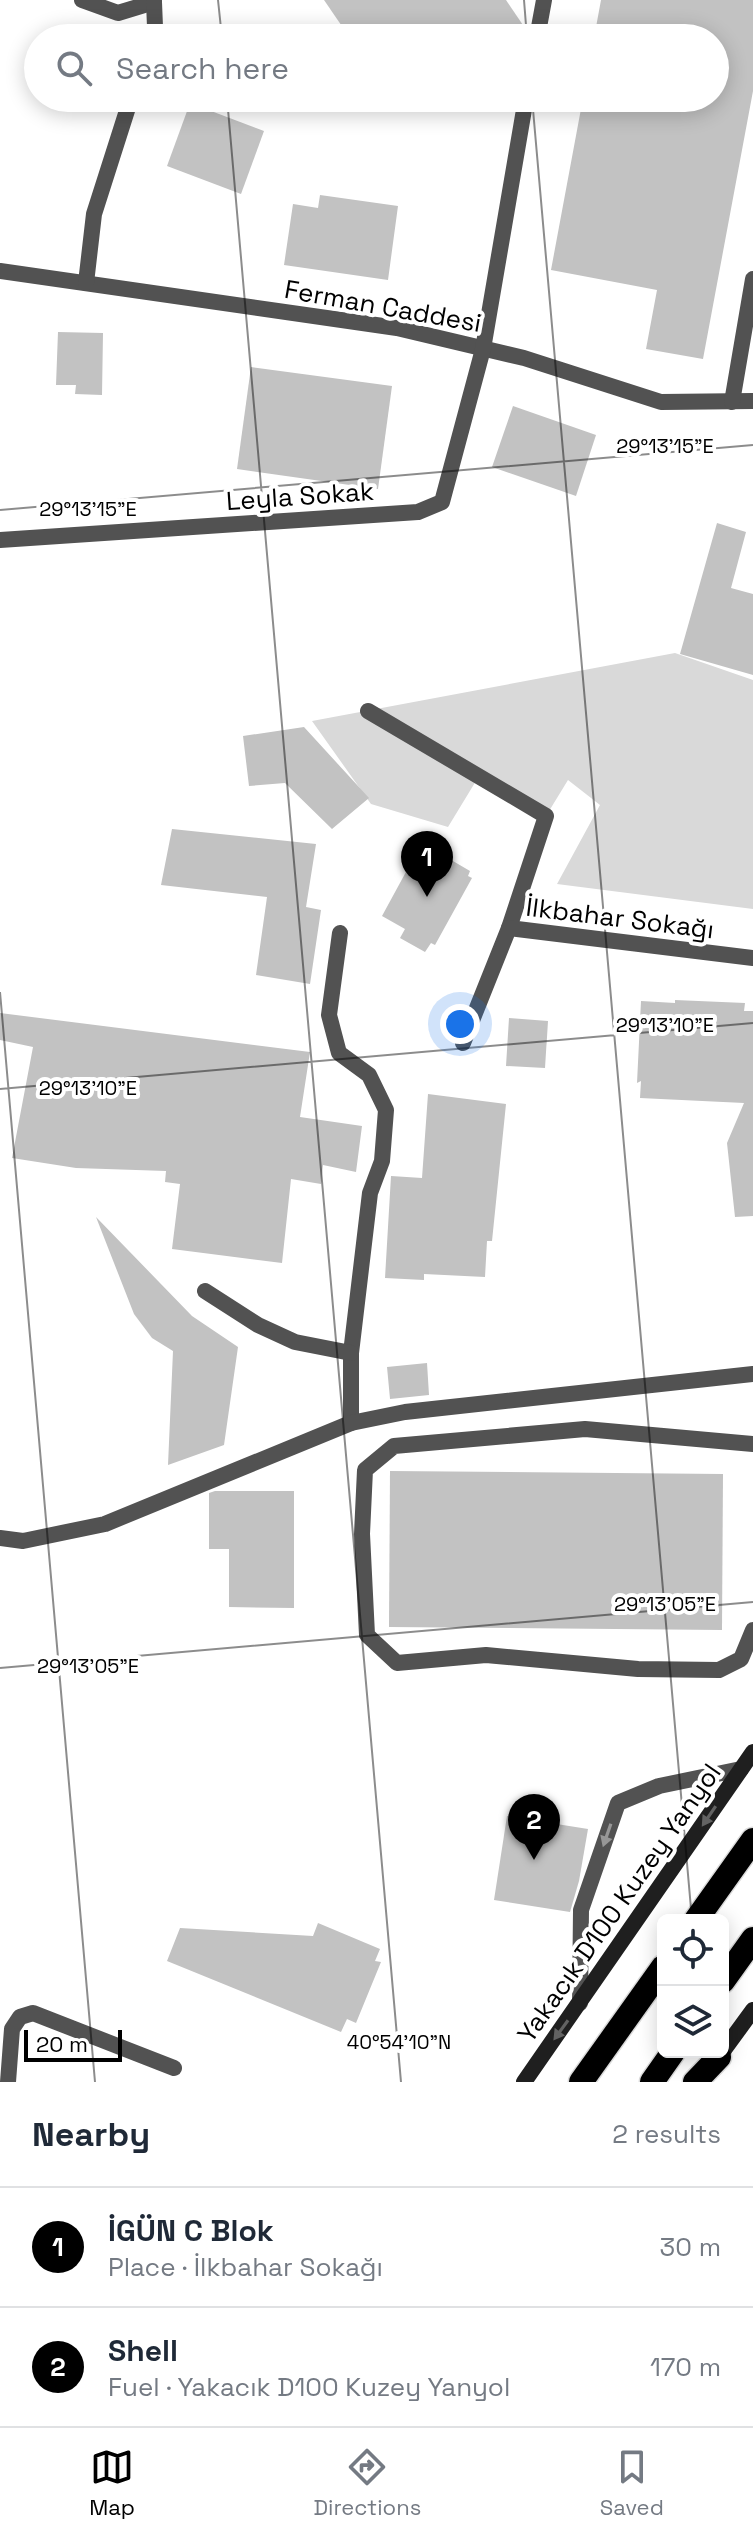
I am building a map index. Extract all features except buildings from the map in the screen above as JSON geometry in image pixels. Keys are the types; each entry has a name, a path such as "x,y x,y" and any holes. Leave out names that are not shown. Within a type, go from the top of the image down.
{"highway":[{"path":"700,1914 753,1840"},
{"path":"729,1973 753,1939"},
{"path":"581,2082 657,1975"},
{"path":"652,2082 669,2058"},
{"path":"698,2082 717,2058"}],"main road":[{"name":"Yakacık D100 Kuzey Yanyol","path":"524,2082 753,1752"},
{"path":"729,2042 753,2010"}],"street":[{"path":"82,0 118,13 155,1 155,24"},
{"path":"540,24 544,0"},
{"path":"86,283 94,214 127,112"},
{"path":"483,349 524,112"},
{"name":"Ferman Caddesi","path":"0,271 397,328 524,358 661,402 753,401"},
{"path":"732,402 753,279"},
{"name":"Leyla Sokak","path":"0,540 418,512 442,502 483,349"},
{"path":"368,711 546,816 509,928"},
{"name":"İlkbahar Sokağı","path":"463,1043 509,928 753,958"},
{"path":"340,933 329,1015 332,1027 339,1053 369,1075 386,1110 382,1161 370,1193 351,1353 351,1423"},
{"path":"205,1291 258,1325 295,1342 351,1353"},
{"path":"0,1538 23,1541 105,1524 351,1423 405,1412 753,1374"},
{"path":"753,1444 585,1429 394,1446 365,1470 362,1534 367,1635 397,1663 486,1655 638,1669 719,1670 741,1659 753,1630"},
{"path":"580,2003 581,1910 618,1803 659,1786 741,1769"},
{"path":"8,2082 12,2029 26,2014 40,2015 174,2068"}],"shaded area":[{"path":"675,653 753,680 753,909 557,884 600,805 568,780 546,816 479,776 448,827 371,804 312,721"}],"place":[{"name":"İGÜN C Blok","path":"427,897"},
{"name":"Shell","path":"534,1860"}]}
